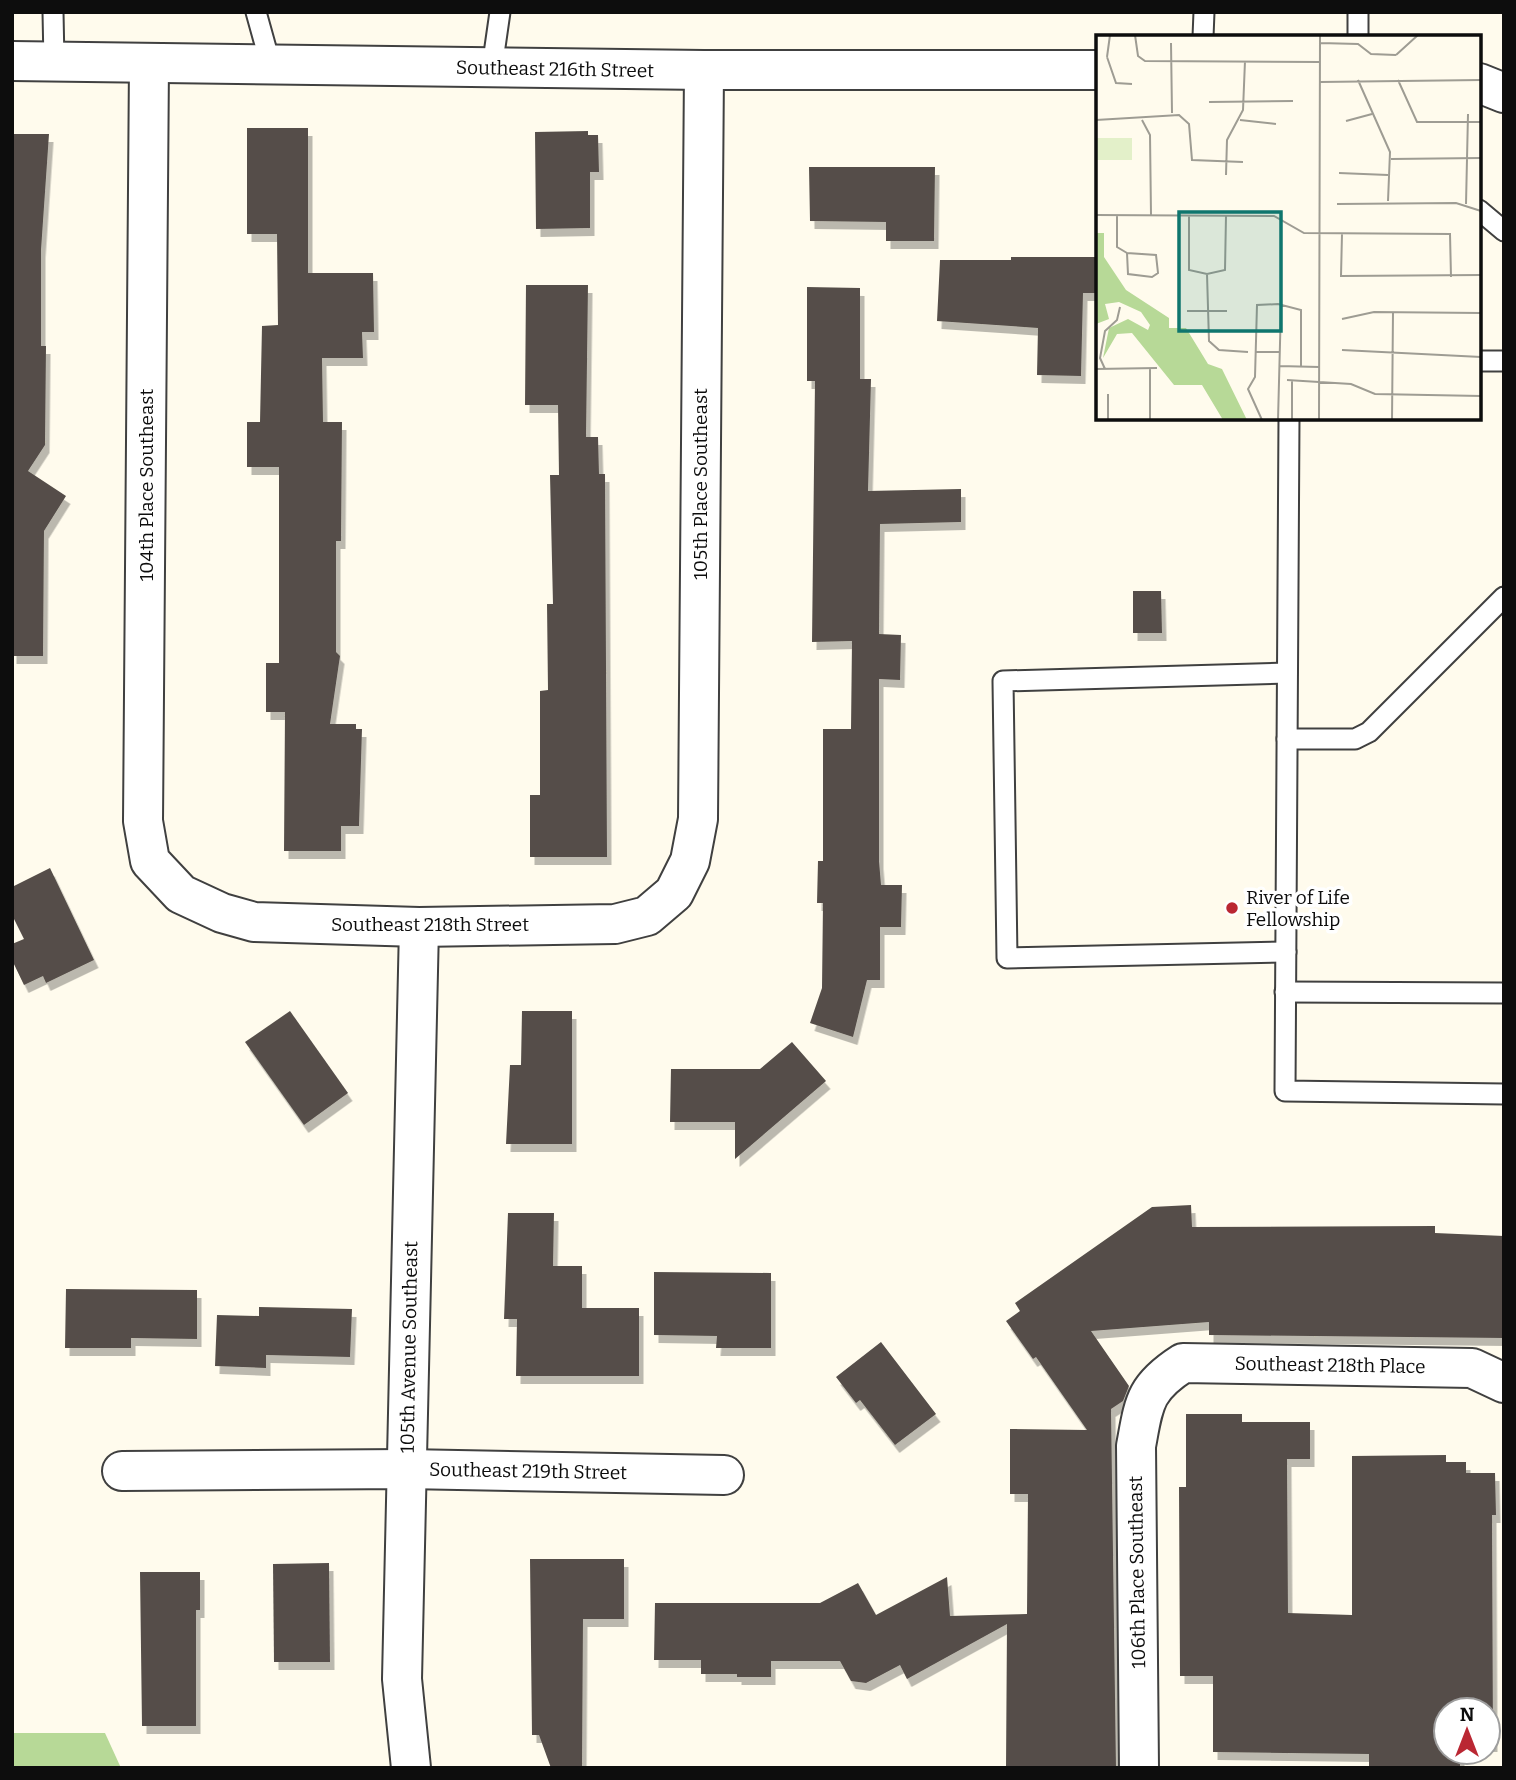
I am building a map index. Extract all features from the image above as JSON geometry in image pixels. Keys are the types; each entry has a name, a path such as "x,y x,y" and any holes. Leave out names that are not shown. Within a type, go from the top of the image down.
{"street":[{"name":"Southeast 216th Street","path":"12,61 704,70 1096,71"},
{"name":"104th Place Southeast","path":"149,63 143,821 150,861 181,894"},
{"name":"105th Place Southeast","path":"674,893 690,861 698,819 704,70"},
{"path":"1481,84 1504,93"},
{"name":"Southeast 218th Street","path":"181,894 222,914 254,922 419,927 615,924 647,916 674,893"},
{"name":"105th Avenue Southeast","path":"411,1768 402,1679 419,927"},
{"name":"Southeast 218th Place","path":"1158,1380 1184,1363 1472,1368 1504,1383"},
{"name":"106th Place Southeast","path":"1139,1768 1136,1446 1143,1409 1158,1380"},
{"name":"Southeast 219th Street","path":"122,1471 406,1469 724,1475"}],"lane":[{"path":"53,12 54,62"},
{"path":"256,12 271,65"},
{"path":"492,68 500,12"},
{"path":"1203,12 1203,35"},
{"path":"1358,12 1358,35"},
{"path":"1481,212 1504,231"},
{"path":"1481,361 1504,361"},
{"path":"1289,420 1285,1091 1504,1094"},
{"path":"1287,739 1356,739 1369,732 1504,597"},
{"path":"1286,952 1007,958 1003,681 1287,673"},
{"path":"1285,992 1504,993"}],"green space":[{"path":"12,1733 105,1733 121,1768 12,1768"}],"building":[{"path":"247,128 308,128 308,273 373,273 374,332 362,332 363,358 322,358 323,422 342,422 341,541 336,541 336,652 340,656 330,724 356,724 356,729 362,729 359,826 341,826 341,851 284,851 285,712 266,712 266,663 279,663 279,467 247,467 247,422 260,422 262,326 278,325 277,234 247,234"},
{"path":"588,131 588,135 598,135 599,172 590,172 590,228 536,229 535,132"},
{"path":"12,134 49,134 41,250 41,346 46,346 45,445 28,471 66,496 44,531 43,656 12,656"},
{"path":"809,167 935,167 934,241 886,241 886,222 810,221"},
{"path":"1011,257 1096,257 1096,293 1083,293 1081,376 1037,375 1038,328 937,321 940,260 1011,260"},
{"path":"526,285 588,285 586,437 598,437 599,474 605,474 607,857 530,857 530,795 540,795 540,691 548,690 547,604 553,604 550,475 559,475 558,405 525,405"},
{"path":"807,287 860,288 860,379 871,379 868,491 961,489 961,522 880,524 879,634 901,635 900,680 879,679 879,861 881,885 902,885 901,927 880,927 880,980 867,980 853,1037 810,1023 822,988 823,903 817,903 818,861 823,861 823,729 851,729 852,641 812,642 815,381 807,381"},
{"path":"1133,591 1161,591 1162,633 1133,633"},
{"path":"50,868 94,960 46,983 43,976 24,985 12,960 12,944 24,939 12,915 12,887"},
{"path":"290,1011 348,1093 304,1125 245,1042"},
{"path":"522,1011 572,1011 572,1144 506,1144 510,1065 521,1065"},
{"path":"792,1042 826,1081 735,1159 735,1122 670,1122 671,1069 760,1069"},
{"path":"1191,1205 1192,1227 1435,1226 1435,1233 1504,1236 1504,1338 1209,1335 1209,1322 1091,1331 1129,1386 1123,1401 1111,1409 1116,1768 1006,1768 1007,1624 907,1679 900,1665 866,1683 851,1681 840,1661 771,1661 771,1677 737,1677 737,1674 701,1674 701,1660 654,1660 655,1603 820,1603 858,1583 876,1615 947,1577 950,1616 1027,1614 1028,1494 1010,1494 1010,1429 1087,1430 1036,1357 1033,1359 1006,1321 1020,1311 1015,1303 1152,1207"},
{"path":"508,1213 554,1213 553,1266 582,1266 582,1308 639,1308 639,1376 516,1376 517,1319 504,1319"},
{"path":"654,1272 771,1273 771,1348 716,1348 717,1336 654,1335"},
{"path":"66,1289 197,1290 197,1339 131,1338 131,1348 65,1348"},
{"path":"259,1307 352,1309 350,1357 266,1355 266,1368 215,1366 217,1315 259,1316"},
{"path":"881,1342 936,1414 895,1445 860,1400 856,1403 836,1377"},
{"path":"1186,1414 1242,1414 1242,1422 1310,1422 1310,1459 1287,1459 1288,1613 1352,1615 1352,1456 1446,1455 1446,1462 1466,1462 1466,1473 1495,1473 1496,1515 1492,1515 1493,1696 1432,1696 1432,1766 1460,1768 1369,1768 1369,1754 1213,1752 1213,1676 1180,1676 1179,1487 1186,1487"},
{"path":"530,1559 624,1559 624,1619 583,1619 582,1768 551,1768 539,1735 532,1735"},
{"path":"329,1563 330,1662 274,1662 273,1564"},
{"path":"140,1572 200,1572 200,1610 196,1610 196,1726 142,1726"}],"place":[{"name":"River of Life Fellowship","path":"1232,908"}]}
